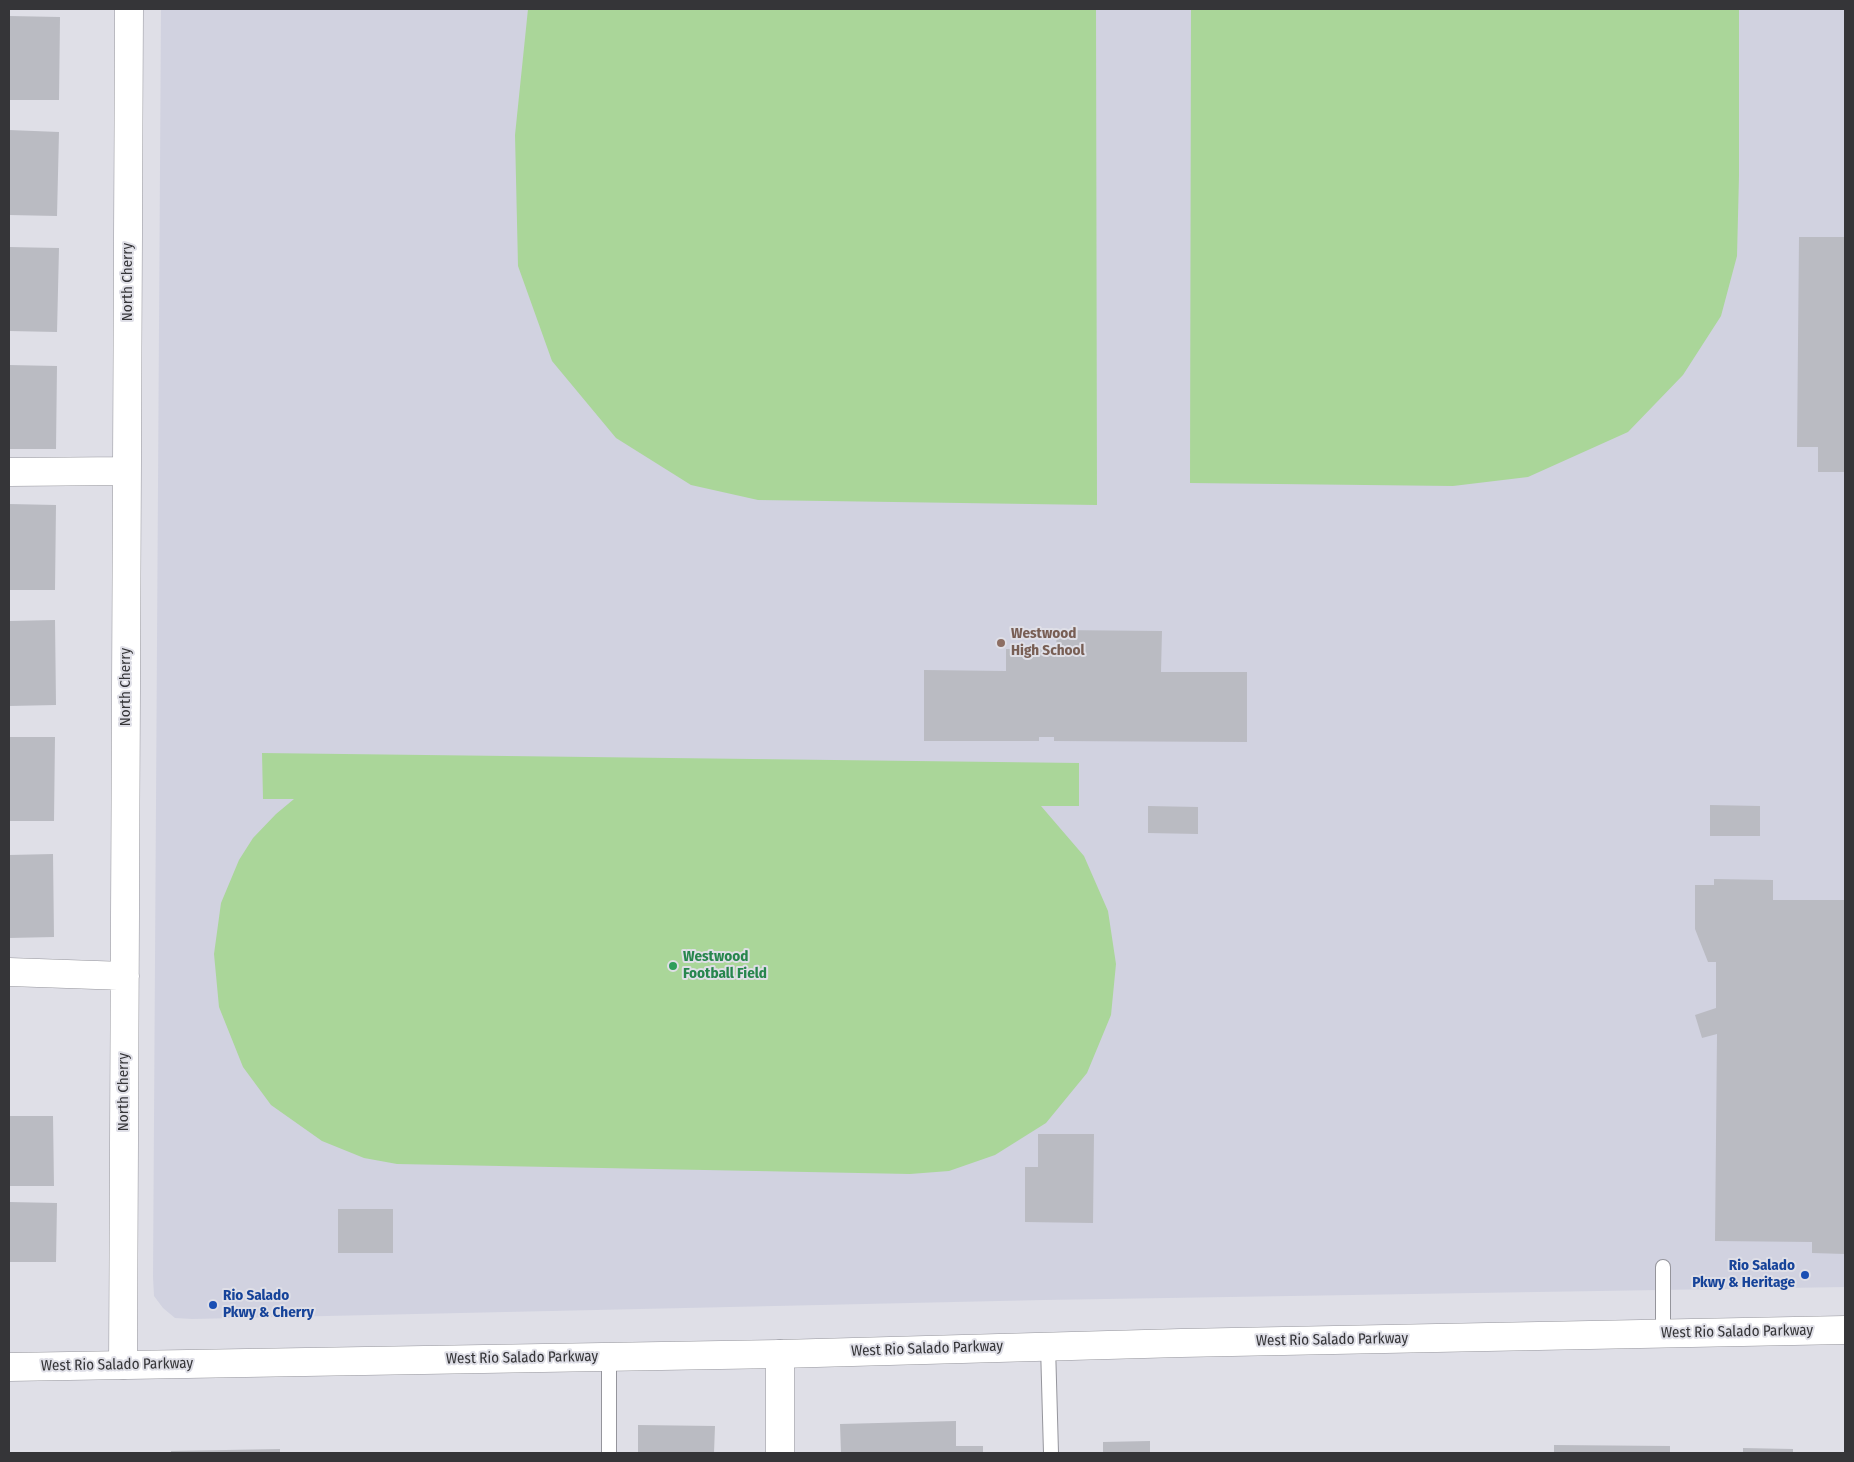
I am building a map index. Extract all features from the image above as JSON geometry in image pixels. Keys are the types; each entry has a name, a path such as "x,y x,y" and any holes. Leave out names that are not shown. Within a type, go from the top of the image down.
{"main road":[{"name":"North Cherry","path":"123,1365 130,9"},
{"path":"9,472 127,471"},
{"path":"9,972 125,976"},
{"name":"West Rio Salado Parkway","path":"9,1367 780,1354 1048,1346 1845,1330"},
{"path":"780,1354 780,1453"}],"lane":[{"path":"1663,1267 1663,1334"},
{"path":"1048,1346 1051,1394 1051,1453"},
{"path":"609,1357 609,1453"}],"shaded area":[{"name":"Westwood High School","path":"161,9 1845,9 1845,1287 1044,1300 175,1318 163,1308 154,1296 153,1277"}],"green space":[{"path":"528,9 1096,9 1097,505 758,500 691,485 616,438 552,361 518,266 515,135"},
{"path":"1191,9 1739,9 1737,256 1721,316 1683,375 1628,432 1528,477 1453,486 1190,483"},
{"path":"262,753 1079,763 1079,806 1041,806 1084,856 1108,911 1116,964 1111,1015 1087,1073 1046,1123 995,1155 949,1171 910,1174 397,1164 364,1158 322,1141 271,1105 243,1067 219,1007 214,954 221,903 239,860 253,838 276,814 294,799 263,799"}],"building":[{"path":"9,16 60,17 59,100 9,100"},
{"path":"9,130 59,132 57,216 9,215"},
{"path":"1799,237 1845,237 1845,472 1818,472 1818,447 1797,447"},
{"path":"9,247 59,248 57,332 9,331"},
{"path":"9,365 57,366 56,449 9,449"},
{"path":"9,504 56,505 55,590 9,590"},
{"path":"55,620 56,705 9,706 9,621"},
{"path":"1057,630 1162,631 1161,672 1247,672 1247,742 1054,741 1054,737 1039,737 1039,741 924,741 924,670 1006,671 1006,649 1056,649"},
{"path":"9,737 55,737 54,821 9,821"},
{"path":"1710,805 1760,806 1760,836 1710,836"},
{"path":"1148,806 1198,807 1198,834 1148,833"},
{"path":"53,854 54,937 9,938 9,855"},
{"path":"1714,879 1773,880 1773,900 1845,900 1845,1254 1812,1253 1812,1242 1715,1241 1717,1034 1702,1038 1695,1015 1716,1008 1716,962 1708,962 1695,929 1695,885 1714,885"},
{"path":"9,1116 53,1116 54,1186 9,1186"},
{"path":"1038,1134 1094,1134 1093,1223 1025,1222 1025,1167 1038,1167"},
{"path":"9,1202 57,1203 56,1262 9,1262"},
{"path":"338,1209 393,1209 393,1253 338,1253"},
{"path":"956,1421 956,1446 983,1446 983,1453 841,1453 840,1424"},
{"path":"638,1425 715,1426 714,1453 638,1453"},
{"path":"1150,1441 1150,1453 1103,1453 1103,1442"},
{"path":"1554,1445 1670,1446 1670,1453 1554,1453"},
{"path":"1743,1448 1793,1449 1793,1453 1743,1453"},
{"path":"280,1449 280,1453 171,1453 171,1451"}],"place":[{"name":"Westwood High School","path":"1001,643"},
{"name":"Westwood Football Field","path":"673,966"},
{"name":"Rio Salado Pkwy & Heritage","path":"1805,1275"},
{"name":"Rio Salado Pkwy & Cherry","path":"213,1305"}]}
